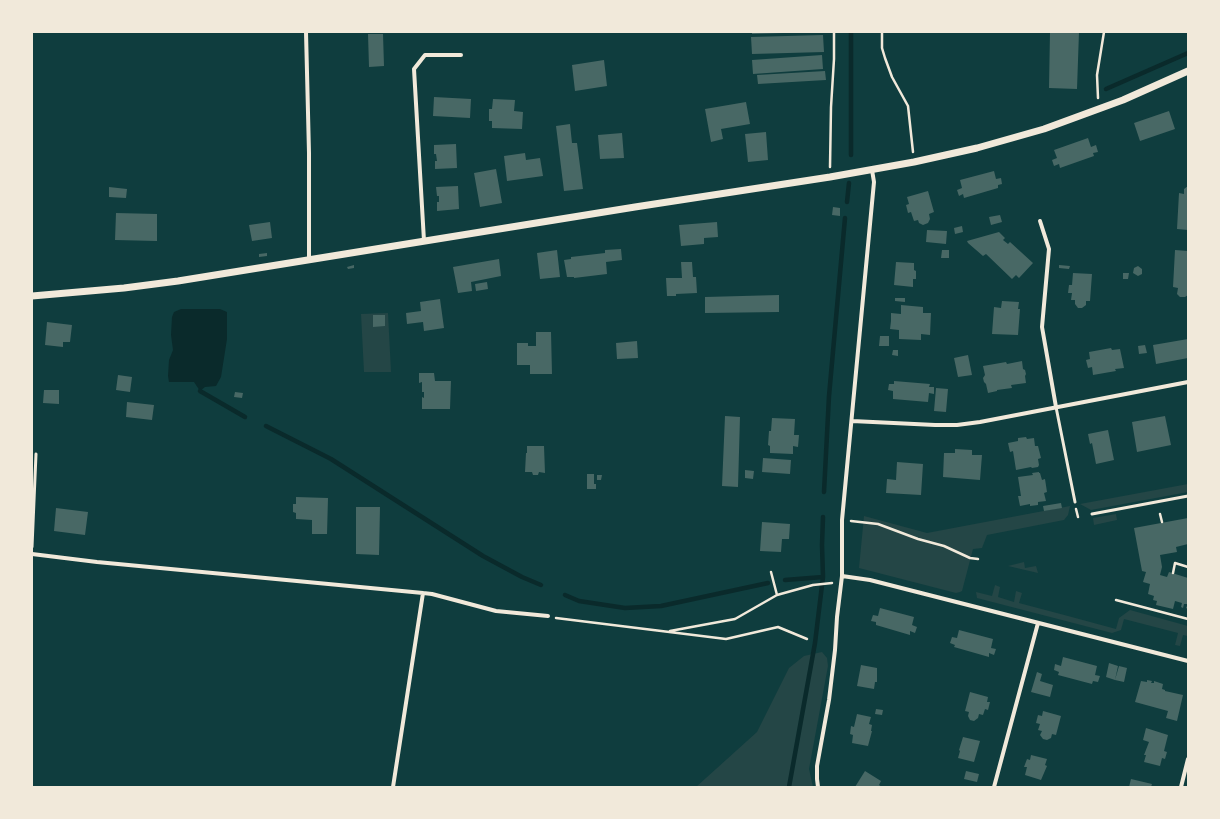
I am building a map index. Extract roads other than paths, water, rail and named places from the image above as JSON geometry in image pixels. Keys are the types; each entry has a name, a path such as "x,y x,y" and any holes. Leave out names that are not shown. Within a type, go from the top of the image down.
{"street":[{"path":"306,32 309,153 309,260"},
{"path":"424,241 414,69 426,55 461,55"},
{"path":"32,296 124,288 309,260 830,177 914,162 1006,140 1044,128 1100,108 1188,71"},
{"path":"818,787 817,766 836,650 837,617 842,576 842,520 874,182 872,170"},
{"path":"1040,221 1049,249 1042,326 1056,407"},
{"path":"852,420 957,425 980,422 1188,382"},
{"path":"32,554 97,562 423,592 496,611 548,616"},
{"path":"842,576 870,580 1188,661"},
{"path":"393,787 423,592"},
{"path":"994,787 1038,623"},
{"path":"1181,787 1188,759"}],"lane":[{"path":"1056,407 1075,502"},
{"path":"32,547 36,454"},
{"path":"1092,514 1188,496"}],"waterway":[{"path":"851,32 851,155"},
{"path":"1106,89 1188,53"},
{"path":"847,202 849,183"},
{"path":"824,492 829,396 845,218"},
{"path":"200,391 245,417"},
{"path":"266,426 331,459 483,556 522,577 541,585"},
{"path":"789,787 815,643 823,577 823,517"},
{"path":"785,580 823,577"},
{"path":"565,595 579,601 625,608 661,606 768,583"}]}
